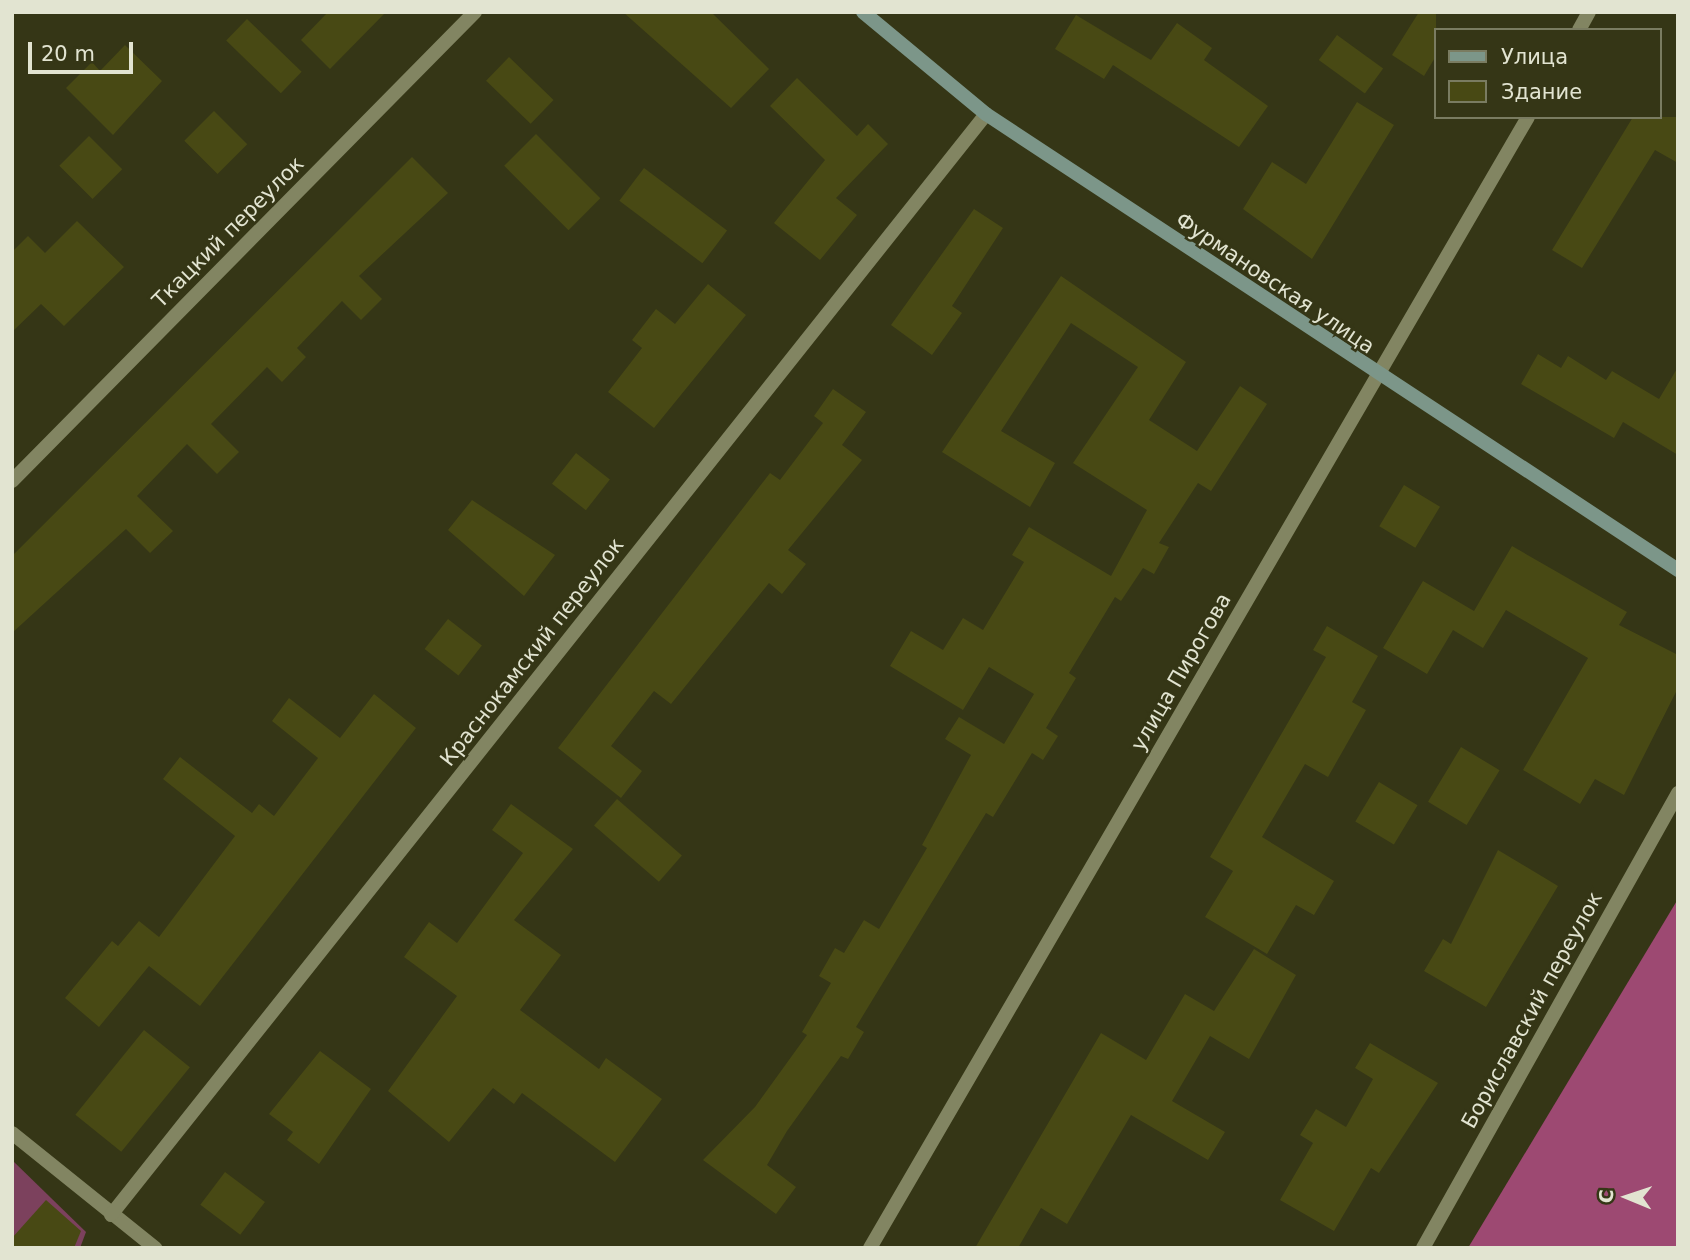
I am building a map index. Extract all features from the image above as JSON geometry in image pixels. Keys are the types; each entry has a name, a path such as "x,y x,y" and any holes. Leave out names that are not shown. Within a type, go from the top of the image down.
{"street":[{"name":"Ткацкий переулок","path":"12,481 475,12"},
{"name":"Фурмановская улица","path":"863,12 986,114 1377,377 1678,570"},
{"path":"1580,28 1589,12"},
{"name":"Краснокамский переулок","path":"111,1215 986,114"},
{"name":"улица Пирогова","path":"870,1248 1527,119"},
{"name":"Бориславский переулок","path":"1423,1248 1678,793"},
{"path":"12,1133 155,1248"}],"shaded area":[{"path":"1678,899 1678,1248 1468,1248"},
{"path":"12,1160 86,1232 80,1248 12,1248"}],"building":[{"path":"328,12 386,12 330,69 301,40"},
{"path":"623,12 711,12 769,69 731,108"},
{"path":"1419,12 1436,12 1434,59 1424,76 1392,55"},
{"path":"1076,15 1151,60 1177,23 1212,48 1204,60 1268,106 1239,147 1113,65 1104,79 1055,49"},
{"path":"247,19 302,72 281,93 226,41"},
{"path":"1337,35 1383,69 1365,94 1319,60"},
{"path":"125,45 162,81 113,135 66,88 92,62 100,71"},
{"path":"509,57 554,100 531,124 486,81"},
{"path":"797,78 857,136 868,124 888,144 836,198 857,215 820,260 774,223 825,160 770,106"},
{"path":"1357,102 1394,125 1312,259 1243,209 1272,162 1306,184"},
{"path":"214,111 247,144 218,174 184,141"},
{"path":"1678,117 1678,163 1655,150 1582,268 1552,250 1632,119"},
{"path":"536,134 600,198 569,230 504,166"},
{"path":"89,136 122,169 93,199 59,166"},
{"path":"412,157 448,193 359,276 382,299 361,320 342,301 297,348 306,357 282,382 267,367 211,424 239,452 217,474 187,444 137,496 173,531 150,553 126,529 12,633 12,556"},
{"path":"644,168 727,231 702,263 619,201"},
{"path":"974,209 1003,228 952,306 962,313 932,355 891,325"},
{"path":"77,221 124,267 64,326 41,304 12,332 12,252 28,236 45,253"},
{"path":"1061,276 1186,362 1149,420 1197,451 1240,386 1267,404 1211,491 1198,483 1159,543 1169,547 1154,574 1143,568 1121,601 1115,597 1069,673 1076,678 1046,728 1058,736 1043,760 1032,753 993,817 986,813 856,1027 864,1032 848,1059 841,1056 787,1131 767,1165 796,1187 776,1214 703,1160 755,1107 807,1035 802,1032 831,983 819,976 835,948 844,953 864,920 879,929 927,848 922,845 971,755 945,739 959,717 1004,744 1034,694 989,667 963,710 890,666 911,631 943,650 963,618 983,630 1024,562 1012,555 1029,527 1111,576 1147,510 1073,463 1138,367 1071,323 1001,431 1055,463 1030,507 942,452"},
{"path":"708,284 746,315 654,428 608,392 642,348 632,340 656,309 675,324"},
{"path":"1538,354 1561,368 1568,356 1606,380 1612,371 1659,399 1678,367 1678,455 1623,422 1614,438 1521,384"},
{"path":"833,389 866,412 842,445 862,460 788,550 806,564 782,594 769,583 671,704 654,691 611,746 642,771 621,798 558,748 770,473 780,480 823,423 814,416"},
{"path":"576,453 610,479 586,510 552,484"},
{"path":"1404,485 1440,507 1415,548 1379,526"},
{"path":"472,500 555,555 524,596 448,530"},
{"path":"1512,546 1627,612 1619,625 1678,655 1678,688 1624,795 1595,779 1580,804 1523,770 1588,658 1506,610 1483,648 1453,630 1427,674 1383,648 1423,581 1474,611"},
{"path":"448,619 482,645 458,675 425,649"},
{"path":"1327,626 1378,656 1352,702 1366,710 1328,777 1305,764 1262,837 1334,881 1314,915 1296,905 1267,954 1205,917 1233,871 1210,857 1326,657 1313,650"},
{"path":"374,694 416,728 200,1006 149,966 99,1027 65,998 112,941 118,946 139,921 159,937 235,836 163,779 180,757 252,813 259,804 274,816 318,758 272,721 289,698 340,738"},
{"path":"1461,747 1500,770 1467,825 1428,802"},
{"path":"1379,782 1418,805 1394,845 1355,821"},
{"path":"617,799 682,855 659,882 594,825"},
{"path":"511,804 573,849 514,920 561,955 520,1010 599,1069 606,1058 662,1099 615,1162 522,1093 514,1104 493,1088 449,1142 388,1091 457,996 404,957 429,922 457,943 523,853 492,830"},
{"path":"1498,850 1558,886 1486,1007 1424,971 1443,939 1451,944"},
{"path":"1254,949 1296,975 1249,1059 1210,1036 1172,1101 1225,1132 1208,1160 1131,1115 1067,1224 1041,1208 1018,1248 975,1248 1101,1033 1146,1060 1185,994 1214,1011"},
{"path":"144,1030 190,1067 121,1152 75,1115"},
{"path":"1370,1043 1438,1083 1379,1173 1371,1168 1334,1231 1280,1200 1313,1143 1300,1135 1316,1109 1346,1127 1373,1079 1355,1068"},
{"path":"320,1051 371,1089 319,1164 287,1140 293,1132 269,1114"},
{"path":"225,1172 265,1202 240,1235 200,1205"},
{"path":"46,1200 81,1231 74,1248 12,1248 12,1238"}]}
